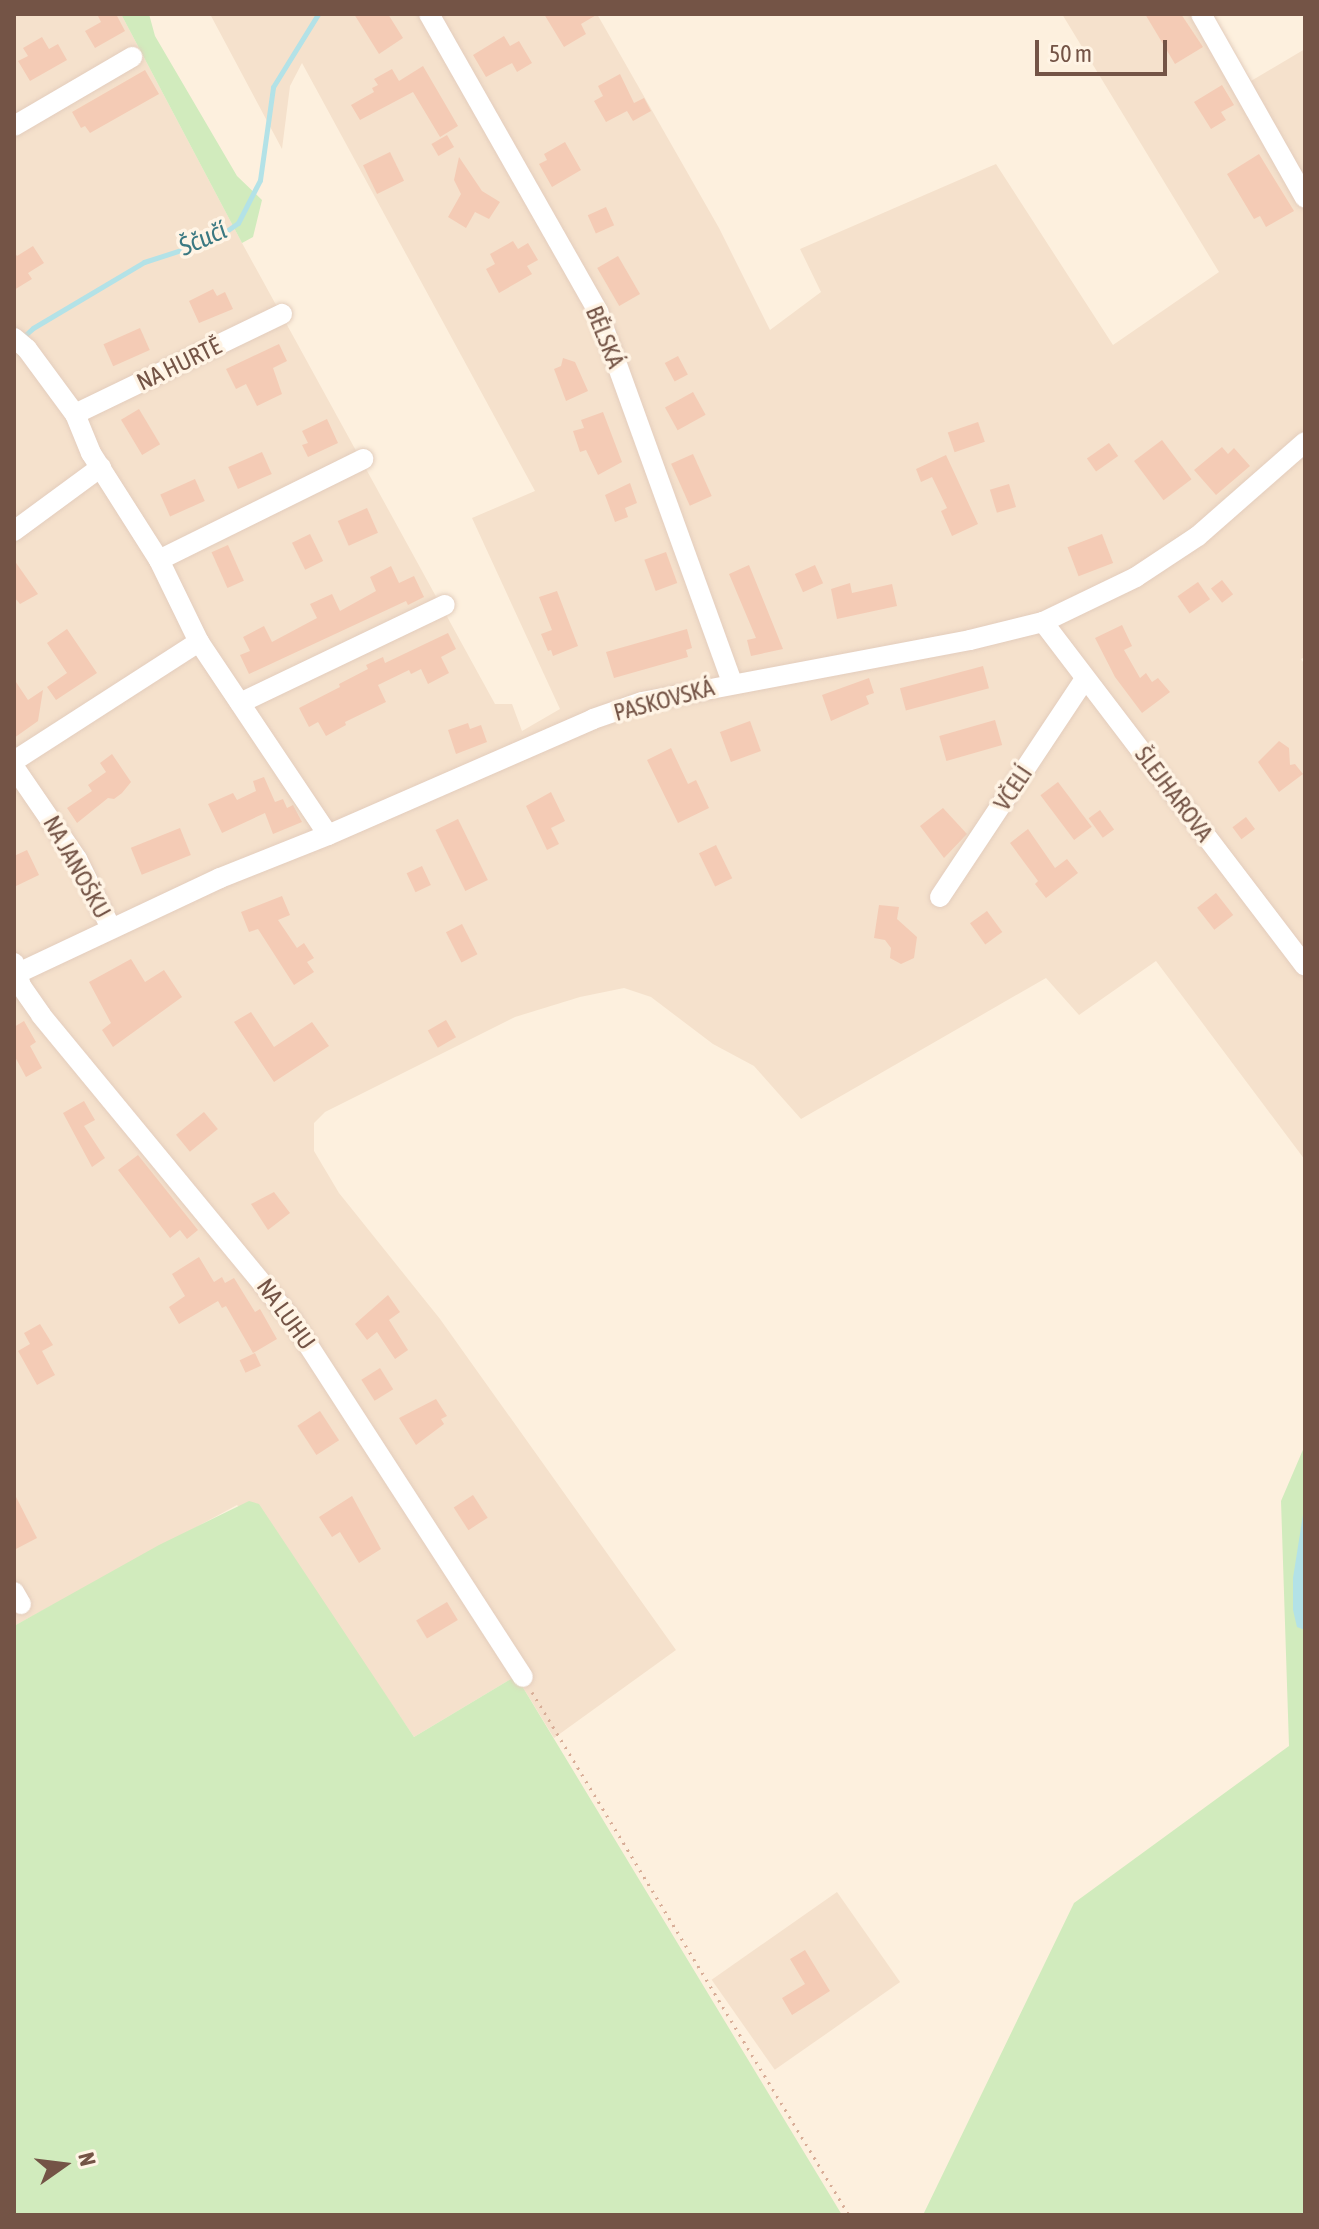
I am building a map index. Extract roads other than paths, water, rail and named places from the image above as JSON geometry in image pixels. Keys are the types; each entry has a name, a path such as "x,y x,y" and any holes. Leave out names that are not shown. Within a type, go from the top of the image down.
{"street":[{"name":"BĚLSKÁ","path":"429,14 598,312 732,682"},
{"path":"1201,14 1305,198"},
{"path":"14,125 132,57"},
{"name":"NA HURTĚ","path":"75,414 282,314"},
{"path":"20,344 75,414 101,467 159,560 199,642 328,835"},
{"name":"PASKOVSKÁ","path":"15,970 220,878 328,835 593,719 642,702 732,682 970,640 1043,622 1136,577 1198,536 1305,442"},
{"path":"159,560 363,459"},
{"path":"14,531 101,467"},
{"path":"240,703 445,605"},
{"name":"ŠLEJHAROVA","path":"1043,622 1305,966"},
{"path":"14,764 199,642"},
{"name":"VČELÍ","path":"940,897 1085,679"},
{"name":"NA JANOŠKU","path":"14,764 77,859 111,928"},
{"name":"NA LUHU","path":"15,970 21,986 41,1015 292,1320 523,1677"}],"water":[{"path":"1305,1502 1305,1630 1297,1627 1293,1610 1293,1578"}],"waterway":[{"name":"Ščučí","path":"23,337 144,262 215,239 238,223 260,180 273,87 318,14"}]}
